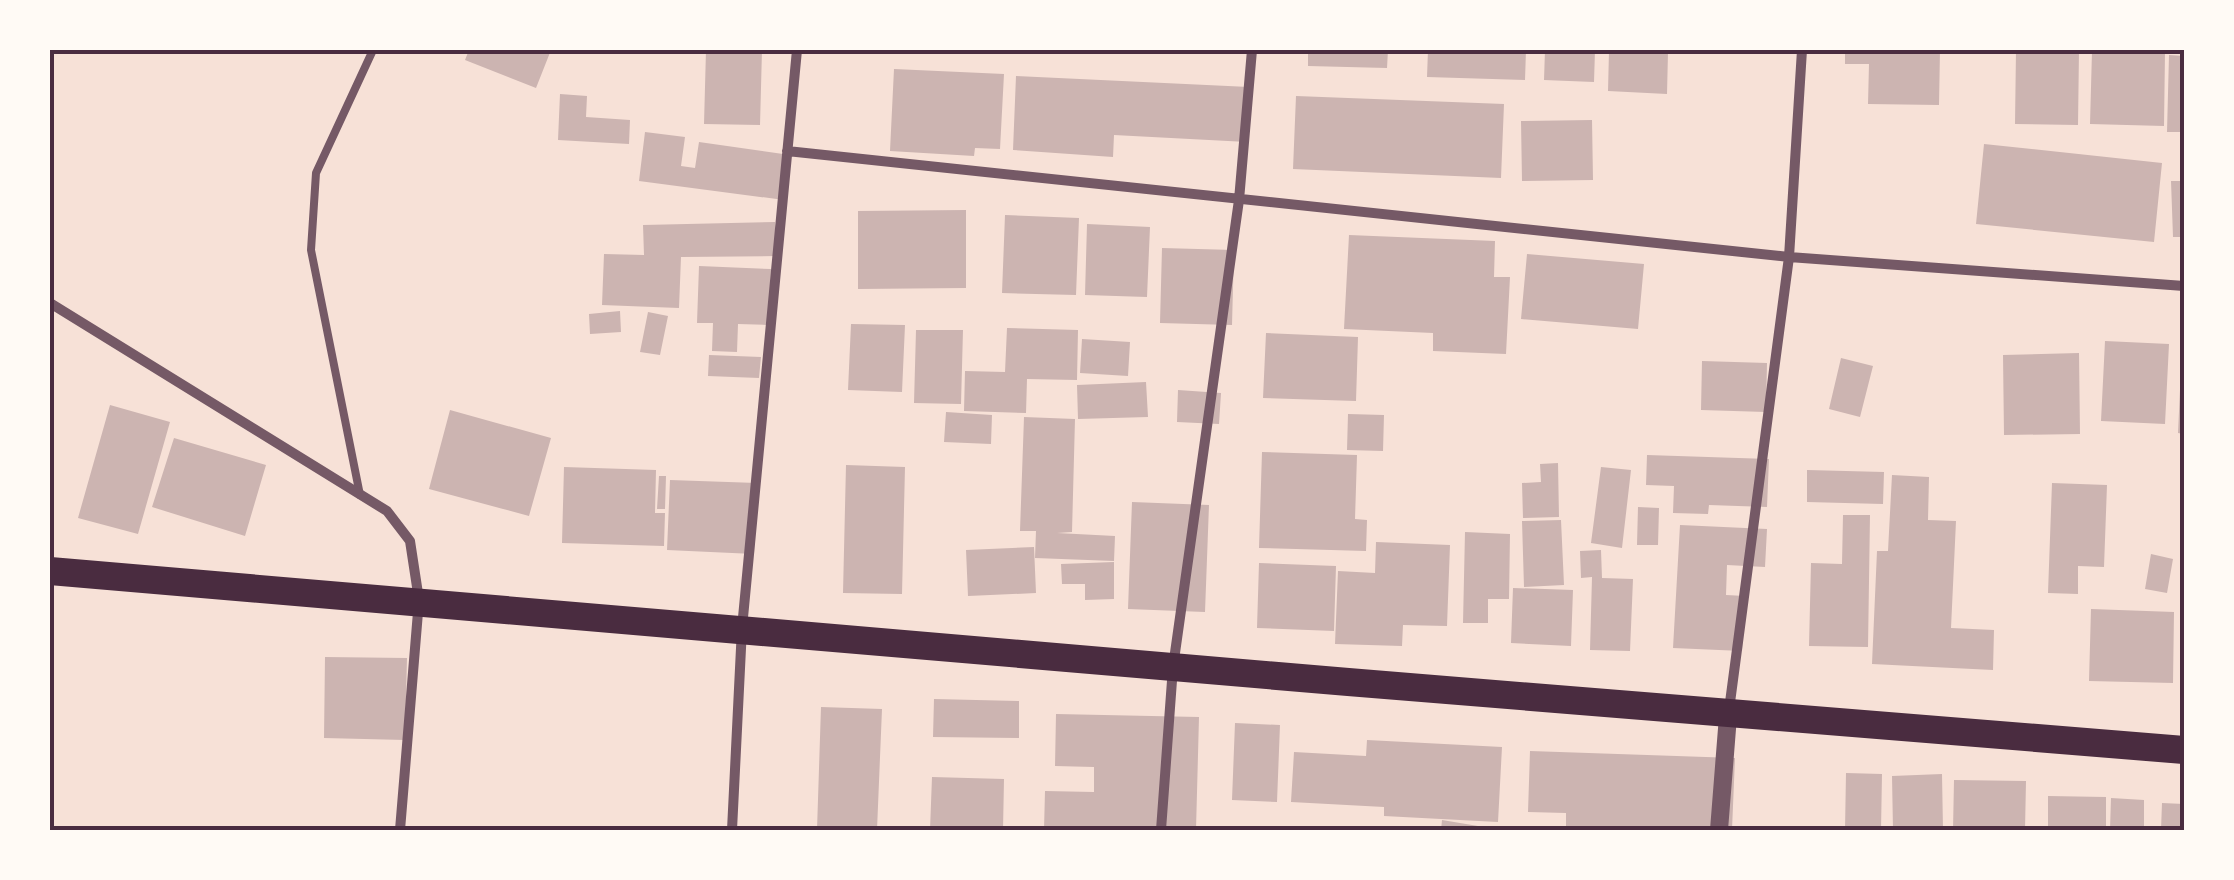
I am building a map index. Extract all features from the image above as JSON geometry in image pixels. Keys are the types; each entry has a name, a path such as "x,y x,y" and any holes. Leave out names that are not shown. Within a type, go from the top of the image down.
{"highway":[{"path":"50,571 1728,716 2184,750"}],"street":[{"path":"732,830 742,628 796,50"},
{"path":"1161,830 1174,667 1239,200 1252,50"},
{"path":"1719,830 1728,716 1789,257 1802,50"},
{"path":"787,151 1789,257 2184,286"},
{"path":"50,303 387,511 410,540 419,600 400,830"}],"lane":[{"path":"360,494 311,250 316,173 373,50"}],"building":[{"path":"469,50 551,50 536,88 465,60"},
{"path":"706,50 762,50 760,125 704,124"},
{"path":"1308,50 1388,50 1387,68 1308,66"},
{"path":"1428,50 1526,50 1525,80 1427,77"},
{"path":"1545,50 1595,50 1594,82 1544,80"},
{"path":"1845,50 1940,50 1939,105 1868,104 1869,64 1845,64"},
{"path":"2016,50 2079,50 2078,125 2015,124"},
{"path":"1609,51 1668,52 1667,94 1608,91"},
{"path":"2092,51 2165,52 2164,126 2090,124"},
{"path":"2169,55 2184,56 2184,132 2167,132"},
{"path":"894,69 1004,74 1000,149 975,148 974,156 890,151"},
{"path":"1016,76 1249,87 1247,142 1114,135 1113,157 1013,150"},
{"path":"560,94 587,96 586,117 630,120 629,144 558,140"},
{"path":"1296,96 1504,104 1501,178 1293,169"},
{"path":"1592,120 1593,180 1522,181 1521,121"},
{"path":"645,132 685,137 681,166 695,168 699,142 790,155 784,200 639,181"},
{"path":"1984,144 2162,163 2154,242 1976,224"},
{"path":"2171,181 2184,181 2184,237 2173,237"},
{"path":"966,210 966,288 858,289 858,211"},
{"path":"1005,215 1079,218 1076,295 1002,293"},
{"path":"775,222 776,256 681,257 679,308 602,305 604,254 644,255 643,225"},
{"path":"1087,224 1150,227 1147,297 1085,295"},
{"path":"1349,235 1495,241 1494,277 1510,277 1506,354 1433,351 1433,333 1344,329"},
{"path":"1162,248 1234,250 1232,325 1160,323"},
{"path":"1527,254 1644,264 1638,329 1521,319"},
{"path":"699,266 771,269 769,325 738,324 737,352 712,351 713,323 697,323"},
{"path":"620,311 621,332 590,334 589,314"},
{"path":"648,312 668,316 660,355 640,352"},
{"path":"851,324 905,325 902,392 848,390"},
{"path":"1007,328 1078,330 1077,380 1027,379 1026,413 964,411 965,371 1005,372"},
{"path":"916,330 963,330 961,404 914,403"},
{"path":"1266,333 1358,337 1356,401 1263,398"},
{"path":"1082,339 1130,342 1128,376 1080,373"},
{"path":"2105,341 2169,344 2165,424 2101,421"},
{"path":"2079,353 2080,434 2004,435 2003,355"},
{"path":"709,355 761,357 759,378 708,376"},
{"path":"1841,358 1873,366 1860,417 1829,409"},
{"path":"1702,361 1767,363 1766,412 1701,410"},
{"path":"2184,368 2184,434 2178,433"},
{"path":"1146,382 1148,417 1078,419 1077,385"},
{"path":"1178,390 1221,393 1219,424 1177,422"},
{"path":"110,405 170,422 138,534 78,518"},
{"path":"450,410 551,438 529,516 429,489"},
{"path":"946,412 992,415 991,444 944,442"},
{"path":"1348,414 1384,415 1383,451 1347,450"},
{"path":"1024,417 1075,419 1072,532 1057,533 1115,536 1114,561 1035,558 1036,531 1020,531"},
{"path":"174,438 266,465 245,536 152,507"},
{"path":"1262,452 1357,455 1355,519 1367,520 1366,551 1259,548"},
{"path":"1647,455 1769,459 1767,507 1709,505 1708,514 1673,513 1674,486 1646,485"},
{"path":"1558,463 1559,517 1523,518 1522,483 1541,482 1540,464"},
{"path":"846,465 905,467 902,594 843,593"},
{"path":"564,467 656,470 655,513 665,513 664,546 562,543"},
{"path":"1601,467 1631,470 1622,548 1591,543"},
{"path":"1807,470 1884,472 1883,504 1807,502"},
{"path":"1892,475 1929,477 1928,520 1956,521 1951,628 1994,630 1993,670 1872,664 1877,551 1888,551"},
{"path":"659,476 666,476 665,509 657,509"},
{"path":"670,480 757,483 754,554 667,550"},
{"path":"2052,483 2107,485 2104,567 2078,566 2078,594 2048,593"},
{"path":"1132,502 1209,505 1205,612 1128,609"},
{"path":"1638,507 1659,508 1658,545 1637,545"},
{"path":"1843,515 1870,515 1868,647 1809,646 1811,563 1842,564"},
{"path":"1561,520 1564,585 1524,587 1522,521"},
{"path":"1680,525 1767,529 1765,567 1727,565 1726,595 1745,596 1742,651 1673,648"},
{"path":"1465,532 1510,534 1509,599 1488,599 1488,623 1463,623"},
{"path":"1376,542 1450,545 1447,626 1403,625 1402,646 1335,644 1338,571 1375,573"},
{"path":"1034,547 1036,593 968,596 966,550"},
{"path":"1601,550 1602,578 1633,579 1630,651 1590,650 1592,577 1581,578 1580,551"},
{"path":"2151,554 2173,559 2167,593 2145,589"},
{"path":"1114,562 1114,599 1085,600 1085,584 1062,584 1061,564"},
{"path":"1259,563 1336,566 1334,631 1257,628"},
{"path":"1513,588 1573,590 1571,646 1511,643"},
{"path":"2091,609 2174,612 2173,683 2089,681"},
{"path":"325,657 407,658 405,740 324,738"},
{"path":"934,699 1019,701 1019,738 933,737"},
{"path":"821,707 882,709 877,830 817,830"},
{"path":"1056,714 1199,717 1196,830 1044,830 1045,791 1094,792 1094,767 1055,766"},
{"path":"1235,723 1280,725 1277,802 1232,800"},
{"path":"1367,740 1502,747 1498,822 1384,816 1384,807 1291,802 1294,752 1366,756"},
{"path":"1530,751 1735,758 1732,830 1606,826 1606,830 1566,830 1566,813 1528,812"},
{"path":"1846,773 1882,774 1881,830 1845,830"},
{"path":"1942,774 1943,830 1893,830 1892,776"},
{"path":"932,777 1004,779 1003,830 930,830"},
{"path":"1954,780 2026,781 2025,830 1953,830"},
{"path":"2048,796 2106,797 2106,830 2048,830"},
{"path":"2111,798 2144,800 2144,830 2110,830"},
{"path":"2162,803 2184,804 2184,830 2161,830"},
{"path":"1442,820 1484,827 1484,830 1441,830"}]}
